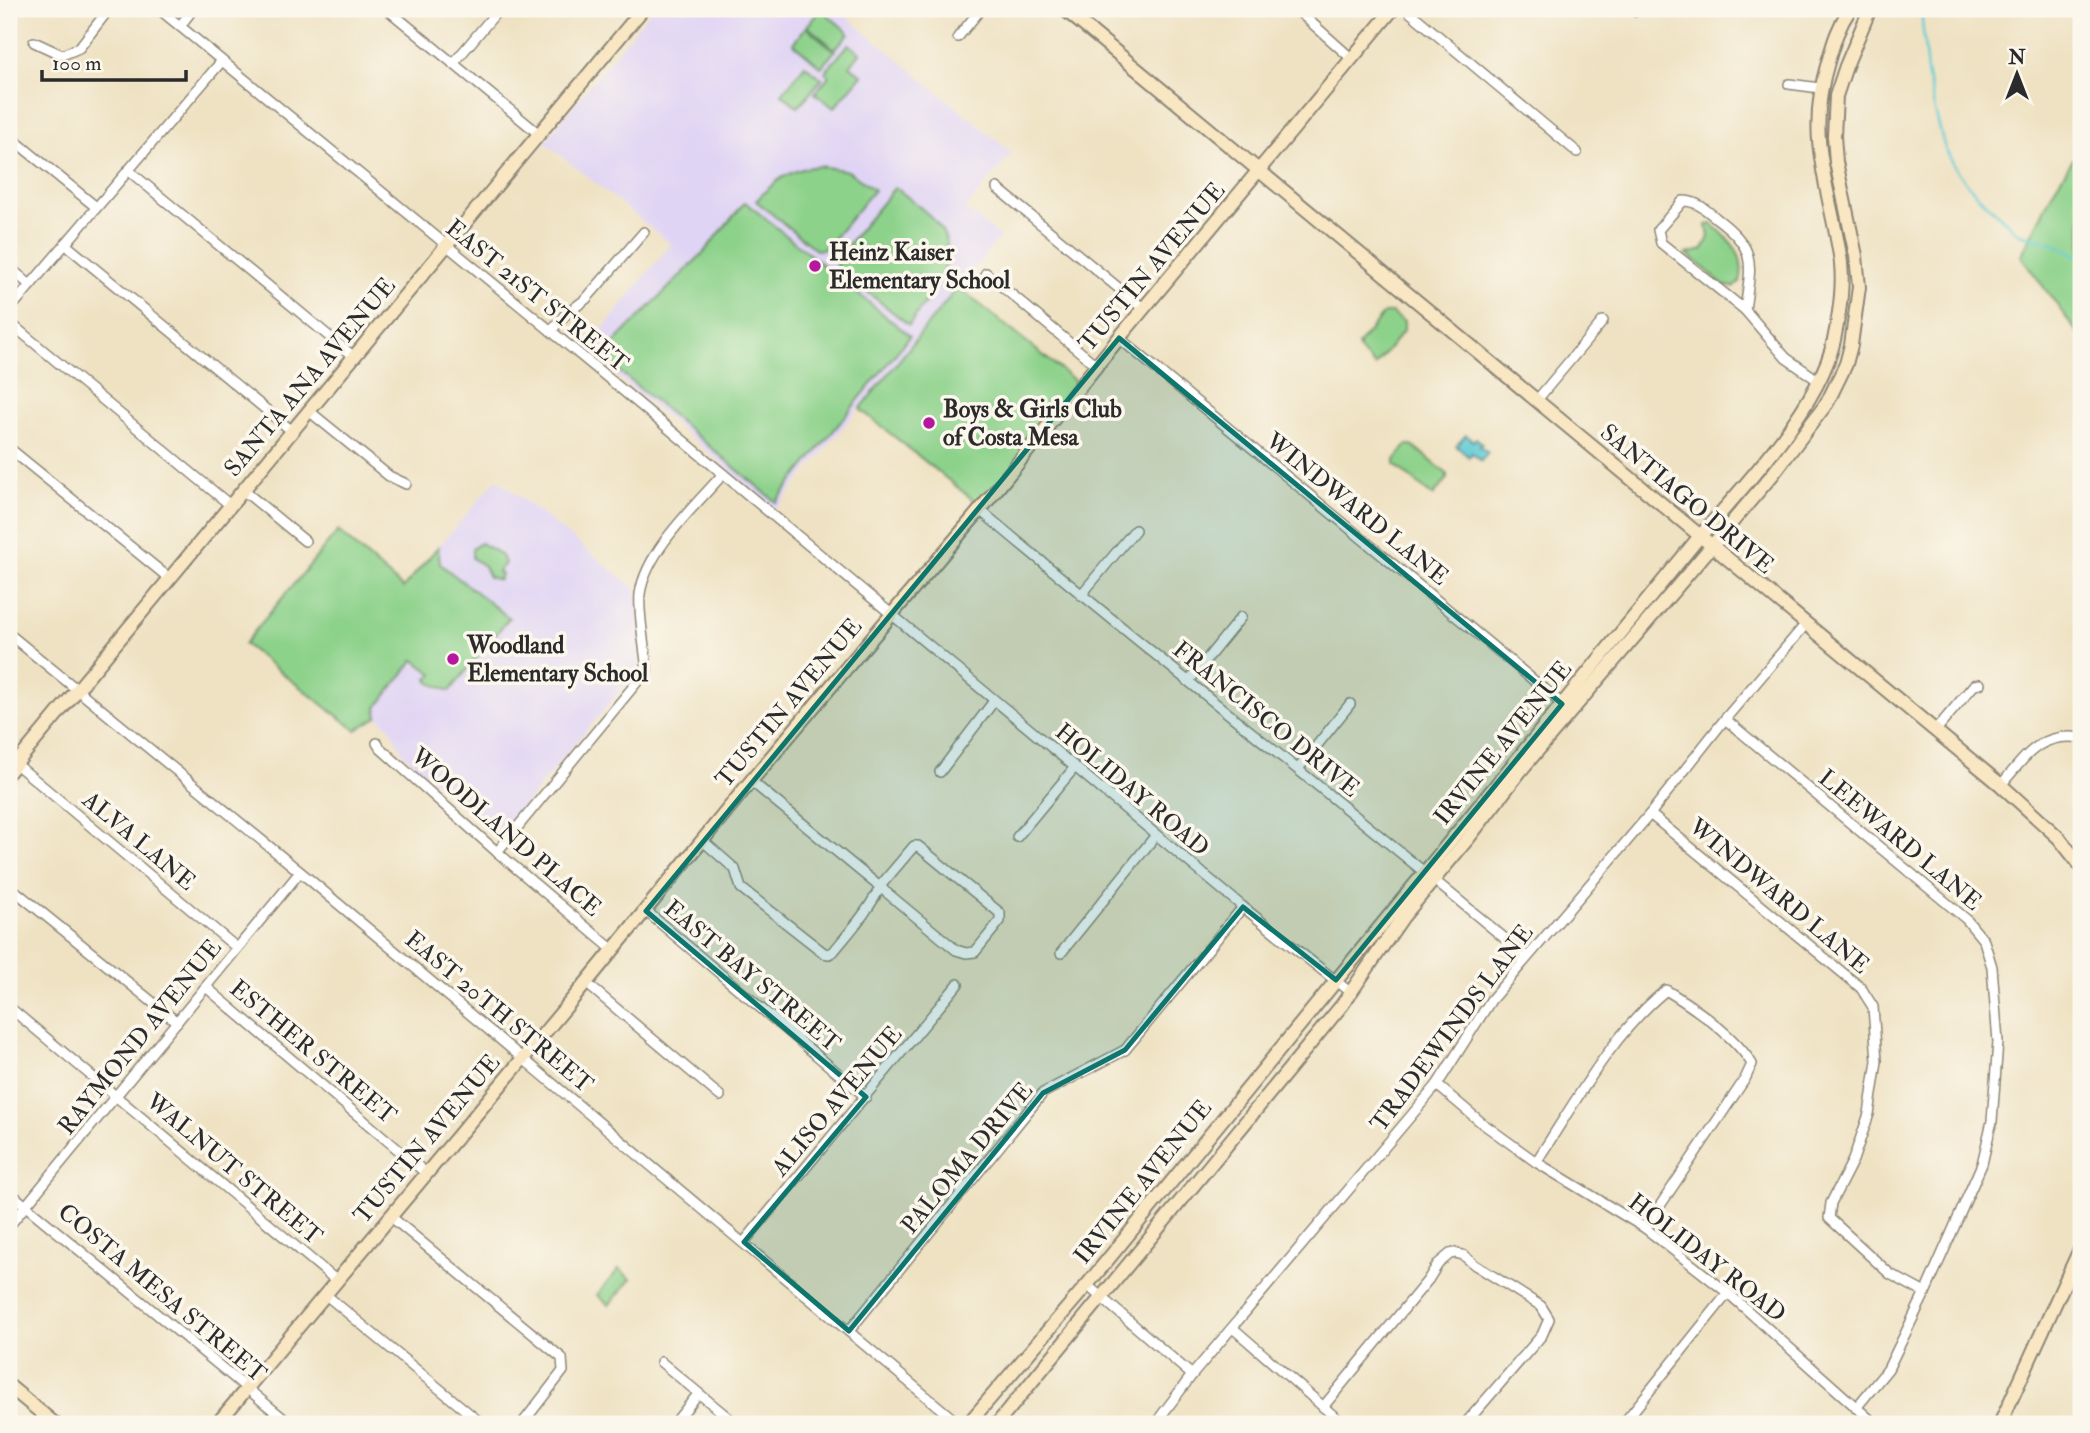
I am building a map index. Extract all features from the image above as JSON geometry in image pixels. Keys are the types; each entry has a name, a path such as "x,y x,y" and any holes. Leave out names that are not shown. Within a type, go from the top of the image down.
{"street":[{"path":"34,42 62,55 79,48 109,9"},
{"name":"EAST 21ST STREET","path":"159,9 551,331 890,615"},
{"path":"180,26 193,9"},
{"path":"387,9 539,134"},
{"path":"453,64 499,9"},
{"name":"SANTA ANA AVENUE","path":"12,768 643,9"},
{"path":"958,37 981,9"},
{"name":"SANTIAGO DRIVE","path":"1064,9 2001,785 2059,838 2081,866"},
{"path":"1080,22 1090,9"},
{"path":"1296,9 1351,58"},
{"name":"TUSTIN AVENUE","path":"217,1424 586,983 612,948 646,911 751,781 981,510 1119,338 1393,9"},
{"path":"1406,9 1577,152"},
{"name":"IRVINE AVENUE","path":"968,1424 1087,1284 1336,980 1430,875 1700,536 1763,462 1807,403 1819,381 1834,341 1842,281 1840,250 1819,156 1817,130 1820,88 1839,26 1850,9"},
{"name":"IRVINE AVENUE","path":"1566,707 1790,454 1821,412 1846,364 1854,331 1859,287 1856,256 1838,172 1836,96 1870,9"},
{"path":"9,310 221,62"},
{"path":"1789,84 1820,88"},
{"path":"9,136 96,207"},
{"path":"128,170 354,357"},
{"path":"997,188 1144,309"},
{"path":"1745,310 1750,260 1746,246 1736,233 1694,201 1682,201 1658,230 1661,243 1745,310 1786,358 1819,381 1822,394 1820,401 1794,436 1790,454"},
{"path":"551,331 565,315 586,299 644,232"},
{"path":"65,244 292,431"},
{"path":"9,267 30,285"},
{"path":"986,273 1097,366"},
{"path":"1536,401 1603,321"},
{"path":"9,322 230,505"},
{"name":"WINDWARD LANE","path":"1119,338 1566,707"},
{"path":"309,411 389,477 406,484"},
{"path":"9,448 169,578"},
{"path":"497,852 647,670 640,595 648,568 665,542 723,474"},
{"path":"243,490 305,541"},
{"name":"FRANCISCO DRIVE","path":"981,510 1081,596 1430,875 1527,957"},
{"path":"1081,596 1135,530"},
{"name":"HOLIDAY ROAD","path":"890,615 1351,993"},
{"path":"1189,681 1241,617"},
{"name":"TRADEWINDS LANE","path":"1161,1424 1161,1416 1192,1376 1437,1085 1491,1000 1650,814 1725,719 1805,625"},
{"name":"EAST 20TH STREET","path":"9,634 524,1057 959,1424"},
{"path":"1935,731 1974,685 1980,684"},
{"path":"940,772 994,701"},
{"path":"1297,769 1350,704"},
{"name":"LEEWARD LANE","path":"1725,719 1966,919 1984,941 1992,967 1998,1042 1992,1121 1982,1164 1888,1369 1856,1408"},
{"path":"2001,785 2036,746 2046,740 2067,736 2081,738"},
{"name":"WOODLAND PLACE","path":"377,743 497,852 612,948"},
{"path":"1017,837 1075,767"},
{"name":"ALVA LANE","path":"12,768 237,948"},
{"path":"703,841 735,869 741,888 824,953 834,951 874,902 878,885 912,847 918,846 1000,913 1000,921 975,952 956,950 878,885 751,781"},
{"name":"WINDWARD LANE","path":"1650,814 1861,988 1873,1007 1877,1061 1869,1114 1853,1160 1831,1203 1829,1218 1890,1274 1925,1293"},
{"path":"1061,953 1156,835"},
{"name":"RAYMOND AVENUE","path":"9,1226 300,872"},
{"name":"IRVINE AVENUE","path":"997,1424 1351,993 1430,875"},
{"path":"9,886 177,1022"},
{"name":"PALOMA DRIVE","path":"849,1331 1042,1093 1125,1049 1244,907"},
{"name":"EAST BAY STREET","path":"646,911 866,1097"},
{"path":"586,983 720,1096"},
{"name":"ALISO AVENUE","path":"744,1242 958,984"},
{"name":"ESTHER STREET","path":"206,987 427,1174"},
{"path":"1536,1162 1609,1052 1650,1003 1666,990 1684,1001 1744,1051 1752,1064 1745,1079 1645,1228"},
{"name":"WALNUT STREET","path":"9,1007 337,1281"},
{"name":"HOLIDAY ROAD","path":"1437,1085 1482,1123 1536,1162 1645,1228 1728,1293 1875,1424"},
{"name":"COSTA MESA STREET","path":"9,1192 289,1424"},
{"path":"390,1216 562,1358 563,1371 522,1424"},
{"path":"2000,1424 2081,1247"},
{"path":"1323,1407 1428,1280 1438,1264 1444,1257 1455,1253 1464,1255 1541,1306 1549,1319 1542,1335 1465,1424"},
{"path":"1087,1284 1192,1376"},
{"path":"1623,1424 1728,1293"},
{"path":"326,1295 482,1424"},
{"path":"1234,1329 1343,1424"},
{"path":"661,1362 736,1424"},
{"path":"9,1386 55,1424"},
{"path":"674,1424 698,1394"}],"highlighted area":[{"path":"1119,338 1562,704 1336,980 1243,907 1125,1050 1043,1093 849,1331 744,1242 866,1097 646,911"}],"shaded area":[{"name":"Heinz Kaiser Elementary School","path":"652,9 837,9 1012,153 965,209 1000,237 776,509 586,350 671,244 544,142"},
{"name":"Woodland Elementary School","path":"497,479 636,589 642,657 640,667 497,837 404,755 389,726 377,717 358,731 266,661 277,607 338,531 403,588"}],"green space":[{"path":"821,9 849,33 835,49 807,26"},
{"path":"806,27 835,51 821,67 793,43"},
{"path":"849,44 860,53 850,66 862,75 834,108 815,93 829,76 825,72"},
{"path":"805,65 822,79 798,107 782,94"},
{"path":"2081,147 2081,338 2021,256 2053,191"},
{"path":"820,166 848,171 874,190 825,249 816,250 756,201 784,176 800,169"},
{"path":"895,187 933,219 943,233 947,247 947,260 942,274 909,325 836,267 837,258"},
{"path":"745,202 910,336 776,502 601,356 704,252"},
{"path":"1712,224 1731,243 1739,256 1742,273 1740,282 1734,287 1725,286 1687,254 1703,250 1709,237 1707,225"},
{"path":"958,287 1080,385 982,507 860,409"},
{"path":"1384,313 1392,313 1404,322 1404,330 1375,366 1360,351 1358,345"},
{"path":"1407,445 1412,445 1447,474 1447,479 1433,496 1395,465 1395,460"},
{"path":"338,531 403,588 438,547 440,564 509,618 450,691 430,683 428,679 433,674 414,660 377,707 377,717 356,730 244,644"},
{"path":"480,543 503,559 505,563 498,572 501,574 499,580 489,577 484,566 472,558 472,549"},
{"path":"619,1269 631,1279 609,1305 597,1295"}],"water":[{"path":"1466,435 1473,441 1476,438 1482,443 1480,447 1488,453 1481,461 1472,453 1469,457 1456,446"}],"waterway":[{"path":"1921,9 1927,72 1935,111 1945,149 1959,173 1976,194 2019,234 2050,242 2081,257"}],"place":[{"name":"Heinz Kaiser Elementary School","path":"815,266"},
{"name":"Boys & Girls Club of Costa Mesa","path":"929,423"},
{"name":"Woodland Elementary School","path":"453,659"}]}
